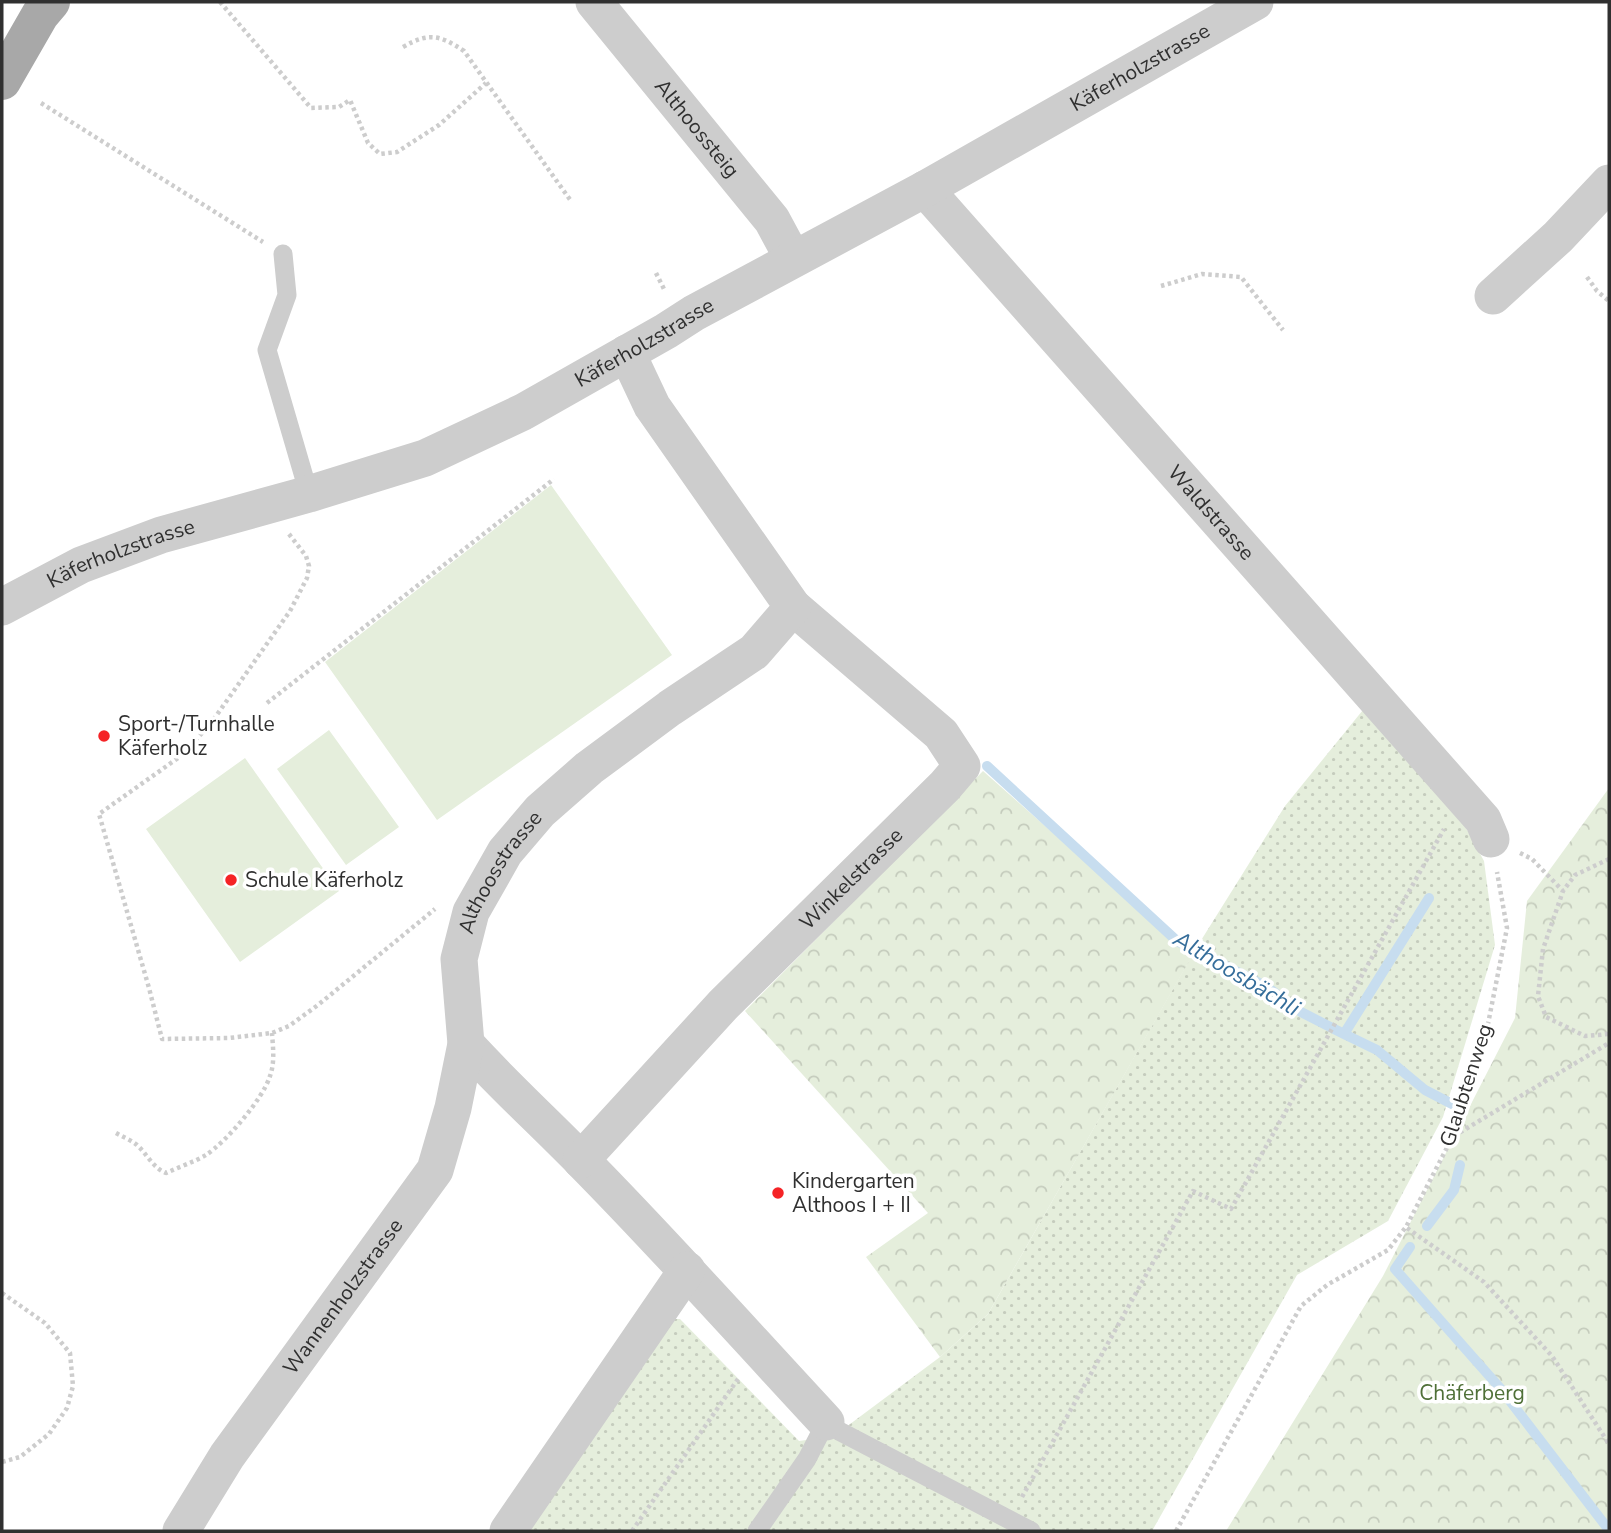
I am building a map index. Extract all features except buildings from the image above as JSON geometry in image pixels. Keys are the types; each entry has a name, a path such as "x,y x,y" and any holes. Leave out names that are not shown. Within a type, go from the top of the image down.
{"main road":[{"path":"2,81 40,15 51,2"}],"street":[{"name":"Althoossteig","path":"594,2 772,220 793,258"},
{"name":"Käferholzstrasse","path":"2,605 81,565 150,540 425,458 523,412 793,258 925,189 1255,2"},
{"path":"1493,296 1558,237 1609,183"},
{"name":"Waldstrasse","path":"925,189 1483,820 1491,839"},
{"path":"627,352 652,406 793,607"},
{"name":"Althoosstrasse","path":"466,1044 459,958 471,912 505,852 540,811 589,768 670,708 754,652 793,607"},
{"name":"Winkelstrasse","path":"581,1160 723,1005 935,796 962,766 941,734 793,607"},
{"path":"466,1044 503,1085 581,1160 687,1270 826,1422"},
{"name":"Wannenholzstrasse","path":"181,1531 227,1456 435,1170 453,1108 466,1044"},
{"path":"508,1531 687,1270"}],"lane":[{"path":"283,254 286,295 267,350 309,494"},
{"path":"757,1531 807,1460 826,1422 839,1432 1031,1531"}],"path":[{"path":"219,2 311,108 339,107 350,100 368,143 380,154 397,152 439,125 486,83"},
{"path":"403,47 417,39 433,37 448,40 464,51 571,201"},
{"path":"41,103 250,234"},
{"path":"656,273 666,292"},
{"path":"1161,286 1202,274 1241,277 1283,330"},
{"path":"1587,277 1609,301"},
{"path":"267,703 554,479"},
{"path":"287,531 306,556 309,566 307,578 290,611 209,726 178,758 99,814 162,1039 229,1038 272,1033 289,1026 446,900 477,901"},
{"path":"1009,1520 1194,1191 1231,1209 1464,799"},
{"name":"Glaubtenweg","path":"1176,1531 1301,1306 1327,1285 1388,1250 1406,1227 1453,1136 1486,1034 1507,928 1491,839"},
{"path":"1532,859 1563,891"},
{"path":"1609,859 1575,875 1563,891 1543,949 1538,996 1546,1017 1585,1036 1609,1034"},
{"path":"116,1133 136,1144 153,1164 166,1173 206,1155 225,1138 262,1095 271,1076 274,1057 272,1033"},
{"path":"1453,1136 1609,1043"},
{"path":"1406,1227 1484,1282 1552,1356 1609,1444"},
{"path":"2,1293 45,1323 69,1353 73,1386 67,1408 49,1434 20,1457 2,1461"},
{"path":"632,1531 759,1349"}],"green space":[{"path":"551,485 672,655 437,820 325,662"},
{"path":"1367,705 1452,802 1484,861 1495,945 1443,1117 1388,1221 1297,1275 1152,1531 525,1531 668,1319 680,1319 799,1441 834,1436 940,1357 988,1314 1195,950 1285,806"},
{"path":"329,730 399,827 346,865 277,769"},
{"path":"245,758 339,891 240,962 146,829"},
{"path":"983,771 1192,956 988,1314 940,1357 866,1257 928,1213 745,1011"},
{"name":"Chäferberg","path":"1609,788 1609,1531 1226,1531 1383,1276 1515,1018 1527,901"}],"waterway":[{"name":"Althoosbächli","path":"987,766 1177,941 1267,987 1301,1012 1344,1034 1429,898"},
{"path":"1344,1034 1377,1050 1425,1090 1452,1104"},
{"path":"1427,1226 1454,1190 1460,1165"},
{"path":"1410,1247 1395,1269 1500,1388 1609,1530"}],"place":[{"name":"Sport-/Turnhalle Käferholz","path":"104,736"},
{"name":"Schule Käferholz","path":"231,880"},
{"name":"Kindergarten Althoos I + II","path":"778,1193"}]}
